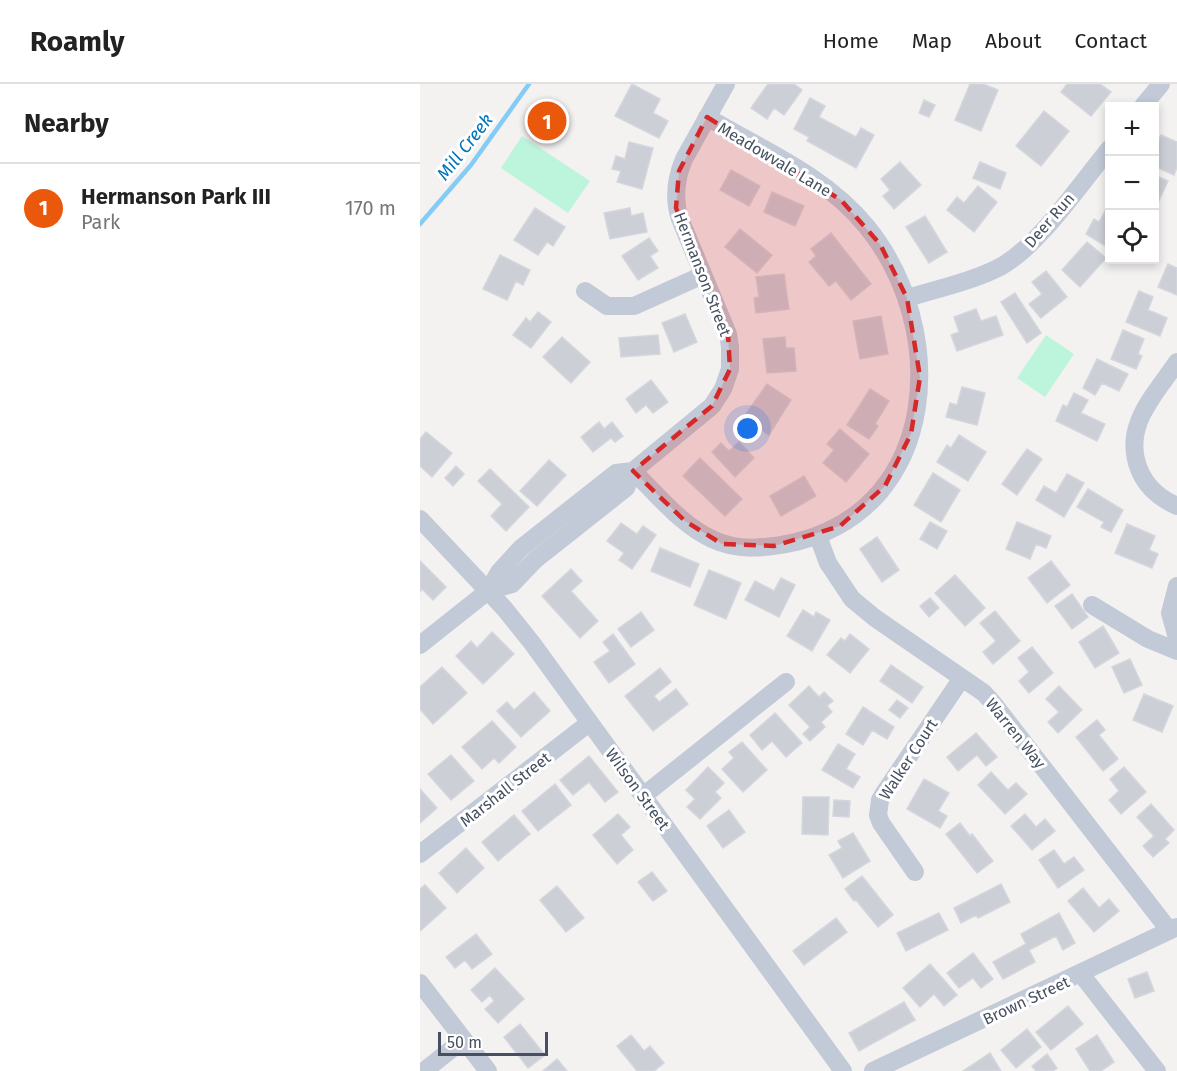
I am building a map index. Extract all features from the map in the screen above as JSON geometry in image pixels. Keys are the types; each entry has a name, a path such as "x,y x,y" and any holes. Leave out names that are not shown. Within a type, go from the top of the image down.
{"street":[{"name":"Hermanson Street","path":"420,645 488,591 500,572 521,548 616,473 633,471 712,406 727,380 731,358 728,334 680,219 675,194 679,171 726,84"},
{"path":"1146,102 1161,84"},
{"name":"Meadowvale Lane","path":"633,471 685,521 710,539 722,544 763,548 818,536 840,526 869,504 891,476 907,446 917,408 920,377 916,332 908,298 880,244 841,200 805,173 707,117"},
{"name":"Deer Run","path":"908,298 989,272 1018,254 1038,236 1105,154"},
{"path":"585,291 607,306 634,306 703,275"},
{"path":"1177,362 1137,423 1133,442 1136,463 1142,476 1155,493 1177,506"},
{"name":"Wilson Street","path":"420,519 488,591 532,644 843,1071"},
{"name":"Warren Way","path":"818,536 828,563 852,598 875,618 962,678 993,703 1173,928"},
{"path":"1177,586 1170,613 1177,638"},
{"path":"1092,605 1148,639 1177,651"},
{"name":"Walker Court","path":"915,872 881,823 878,807 884,793 962,678"},
{"path":"644,796 786,682"},
{"name":"Marshall Street","path":"420,855 589,723"},
{"name":"Brown Street","path":"873,1071 1081,974 1173,928"},
{"path":"1081,974 1157,1071"},
{"path":"420,983 488,1071"},
{"path":"424,1071 463,1040"}],"highlighted area":[{"path":"707,117 841,200 880,244 907,298 920,377 911,434 885,486 840,526 774,546 722,544 685,521 633,471 712,406 730,369 728,334 676,208 679,171"}],"green space":[{"path":"522,136 590,181 568,213 501,168"},
{"path":"1046,335 1074,354 1045,397 1017,378"}],"building":[{"path":"632,84 660,99 653,113 668,121 659,138 615,116"},
{"path":"768,84 794,84 802,90 784,115 774,108 767,119 751,108"},
{"path":"970,84 983,84 998,90 981,131 955,120"},
{"path":"1067,84 1100,84 1111,92 1091,116 1061,92"},
{"path":"810,98 825,106 819,117 856,137 861,128 874,135 856,168 807,141 809,137 794,129"},
{"path":"924,100 935,105 929,117 919,113"},
{"path":"1044,111 1069,131 1041,166 1016,146"},
{"path":"1161,135 1177,142 1177,167 1174,175 1159,168"},
{"path":"629,142 653,148 642,189 617,182 621,171 612,169 616,156 625,159"},
{"path":"900,162 921,185 894,209 883,196 890,190 881,179"},
{"path":"980,162 1006,173 1000,189 973,178"},
{"path":"731,170 760,186 749,206 720,190"},
{"path":"1159,177 1168,181 1159,200"},
{"path":"978,186 997,202 974,232 947,210 957,197 964,203"},
{"path":"772,192 804,206 795,226 764,212"},
{"path":"535,208 565,227 553,246 547,242 538,255 514,240"},
{"path":"630,208 631,216 643,213 647,232 610,239 604,213"},
{"path":"1105,211 1105,246 1086,234 1094,219 1099,222"},
{"path":"925,216 947,252 929,263 906,227"},
{"path":"740,229 772,255 757,273 725,247"},
{"path":"831,233 871,284 851,300 836,281 829,286 809,262 816,256 811,249"},
{"path":"649,238 658,251 650,256 658,268 638,280 622,256"},
{"path":"1087,242 1105,257 1080,287 1062,270"},
{"path":"500,255 530,270 523,285 516,281 507,300 483,289"},
{"path":"1168,264 1177,268 1177,295 1158,287"},
{"path":"1046,271 1067,297 1041,318 1029,304 1042,294 1032,282"},
{"path":"784,274 789,309 756,313 754,298 759,297 756,277"},
{"path":"1139,291 1153,297 1148,310 1167,318 1160,336 1126,322"},
{"path":"1015,293 1041,333 1027,343 1001,302"},
{"path":"976,309 981,321 996,316 1003,335 957,351 951,335 959,332 954,317"},
{"path":"538,312 551,322 531,348 513,335 526,318 530,322"},
{"path":"685,314 697,342 674,352 662,323"},
{"path":"881,316 888,354 860,359 853,321"},
{"path":"1123,330 1144,339 1138,354 1142,356 1136,369 1111,359"},
{"path":"658,335 660,354 621,357 619,338"},
{"path":"562,337 590,362 571,383 543,357"},
{"path":"785,337 786,348 794,348 796,371 767,373 763,339"},
{"path":"1097,359 1128,374 1119,391 1102,383 1095,395 1083,388"},
{"path":"651,380 668,402 653,413 646,405 636,413 626,399"},
{"path":"767,384 791,400 769,435 743,418"},
{"path":"962,387 985,393 977,425 946,417 950,403 957,405"},
{"path":"870,389 889,401 875,424 878,426 869,439 847,425"},
{"path":"1074,393 1088,400 1081,413 1105,424 1097,441 1056,421 1063,405 1067,407"},
{"path":"599,422 604,429 612,422 623,436 615,442 611,438 593,452 581,437"},
{"path":"840,429 869,454 846,482 823,463 834,450 827,444"},
{"path":"426,432 452,453 432,477 420,466 420,439"},
{"path":"959,435 986,452 968,481 937,462 947,445 951,448"},
{"path":"739,442 754,458 735,477 712,452 721,443 729,451"},
{"path":"1027,449 1042,459 1017,495 1002,484"},
{"path":"700,458 742,499 725,516 683,476"},
{"path":"549,460 566,475 537,506 520,491"},
{"path":"456,466 464,474 453,486 445,478"},
{"path":"490,469 529,507 506,531 491,516 502,504 478,481"},
{"path":"933,473 960,490 941,522 914,505"},
{"path":"1067,474 1084,483 1064,517 1036,500 1044,486 1056,493"},
{"path":"804,476 816,496 781,516 770,496"},
{"path":"1088,489 1123,510 1111,532 1101,527 1104,522 1077,507"},
{"path":"930,522 947,531 937,549 920,539"},
{"path":"1017,522 1051,536 1046,548 1036,544 1030,559 1006,549"},
{"path":"621,523 637,534 643,526 656,535 632,569 619,560 624,553 607,541"},
{"path":"1127,524 1155,536 1149,550 1158,554 1152,568 1115,553"},
{"path":"877,537 899,570 882,582 860,549"},
{"path":"660,548 699,564 690,587 651,571"},
{"path":"420,561 446,587 433,600 422,589 420,592"},
{"path":"1051,561 1070,585 1047,603 1028,578"},
{"path":"571,569 582,581 571,591 598,621 580,638 542,596"},
{"path":"709,570 741,583 726,619 694,605"},
{"path":"955,575 985,608 965,626 935,593"},
{"path":"781,578 795,585 779,617 745,600 755,581 774,591"},
{"path":"1072,594 1088,617 1072,629 1055,606"},
{"path":"930,598 939,608 929,617 920,606"},
{"path":"803,610 814,617 816,612 830,620 812,651 787,636"},
{"path":"995,611 1020,641 993,664 983,652 996,641 980,623"},
{"path":"641,612 654,630 631,647 618,629"},
{"path":"1103,626 1119,653 1095,668 1079,642"},
{"path":"492,632 514,654 483,684 456,656 471,641 477,648"},
{"path":"613,634 635,664 609,683 594,662 610,651 603,642"},
{"path":"850,634 869,649 850,673 827,655 841,638 845,641"},
{"path":"1032,647 1053,673 1029,693 1019,681 1029,672 1018,658"},
{"path":"1130,659 1142,685 1124,693 1112,667"},
{"path":"891,665 923,687 912,703 880,681"},
{"path":"442,667 467,693 433,724 420,709 420,687"},
{"path":"660,668 671,682 654,696 659,702 676,689 688,704 653,731 625,696"},
{"path":"809,686 819,697 824,692 833,701 827,706 832,712 821,722 825,727 810,741 803,734 810,727 789,705"},
{"path":"1059,686 1082,710 1058,733 1048,722 1059,712 1046,699"},
{"path":"534,692 550,711 521,737 497,711 507,702 514,710"},
{"path":"1144,694 1173,706 1162,732 1133,720"},
{"path":"897,700 908,708 900,718 889,710"},
{"path":"863,707 894,727 887,739 872,730 863,745 846,734"},
{"path":"775,713 802,743 786,757 772,741 762,750 750,735"},
{"path":"1097,720 1105,730 1099,735 1118,759 1103,771 1076,737"},
{"path":"492,721 516,747 499,763 494,758 482,769 462,747"},
{"path":"976,733 997,757 986,766 977,755 958,771 947,757"},
{"path":"742,742 767,770 743,792 722,769 734,758 729,752"},
{"path":"838,744 855,754 846,769 860,777 853,788 822,770"},
{"path":"451,755 474,781 451,800 428,774"},
{"path":"589,756 618,792 605,802 589,782 573,795 560,780"},
{"path":"708,767 724,783 715,792 721,798 700,819 687,807 695,799 686,790"},
{"path":"1124,767 1146,792 1121,814 1109,800 1119,791 1110,779"},
{"path":"991,772 1008,790 1016,783 1027,794 1005,814 978,785"},
{"path":"924,779 949,793 938,811 947,816 940,828 907,809"},
{"path":"555,784 571,805 538,831 522,811"},
{"path":"420,789 437,808 420,823"},
{"path":"803,797 829,797 828,835 802,834"},
{"path":"834,800 850,801 849,817 833,816"},
{"path":"1151,804 1174,830 1165,839 1169,843 1153,857 1143,846 1154,836 1137,817"},
{"path":"729,810 745,832 723,848 707,826"},
{"path":"618,814 630,827 621,835 633,850 617,864 593,835"},
{"path":"1025,814 1036,827 1045,819 1055,831 1032,850 1011,826"},
{"path":"514,815 530,834 498,861 482,842"},
{"path":"960,823 970,836 972,834 993,861 977,873 946,834"},
{"path":"853,833 870,861 843,878 829,855 842,848 838,841"},
{"path":"466,848 484,868 457,893 439,873"},
{"path":"1054,850 1064,864 1074,857 1084,870 1058,888 1039,860"},
{"path":"652,872 667,891 653,901 638,882"},
{"path":"862,876 893,915 878,927 845,889"},
{"path":"1001,884 1010,902 978,918 976,915 961,923 954,908"},
{"path":"425,885 446,908 420,931 420,889"},
{"path":"557,886 584,918 566,932 540,900"},
{"path":"1083,888 1099,908 1109,899 1119,911 1094,932 1068,901"},
{"path":"939,913 948,930 906,951 897,933"},
{"path":"1059,913 1075,943 1063,950 1056,936 1029,950 1035,962 1003,979 993,962 1026,944 1021,934"},
{"path":"836,918 847,932 804,965 793,951"},
{"path":"476,934 492,954 472,969 465,960 455,968 446,957"},
{"path":"973,953 993,979 981,988 973,978 959,988 947,973"},
{"path":"930,964 957,995 944,1006 934,994 920,1007 903,988"},
{"path":"495,968 524,999 498,1023 485,1009 494,1001 490,995 482,1002 471,990"},
{"path":"1147,972 1154,991 1135,998 1128,979"},
{"path":"904,1002 915,1020 859,1051 849,1033"},
{"path":"1068,1006 1083,1024 1051,1050 1036,1032"},
{"path":"520,1024 545,1055 528,1068 504,1037"},
{"path":"1027,1029 1041,1047 1016,1068 1001,1050"},
{"path":"631,1035 644,1051 650,1046 664,1063 654,1071 637,1071 617,1046"},
{"path":"1097,1035 1114,1062 1101,1071 1090,1071 1076,1049"},
{"path":"990,1053 1001,1071 963,1071"},
{"path":"1047,1054 1057,1068 1053,1071 1036,1071 1032,1066"},
{"path":"557,1059 567,1071 543,1071"}],"waterway":[{"name":"Mill Creek","path":"420,224 471,165 529,84"}],"place":[{"name":"Hermanson Park III","path":"547,121"}]}
